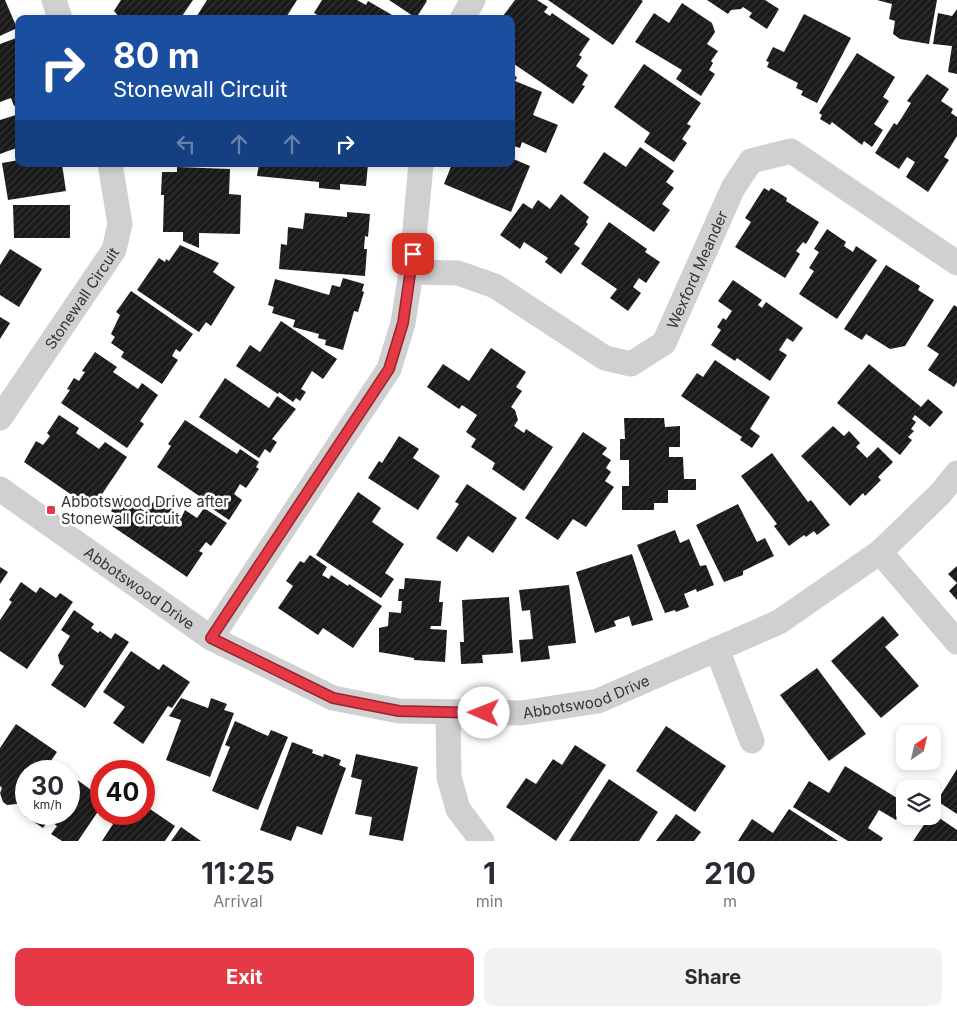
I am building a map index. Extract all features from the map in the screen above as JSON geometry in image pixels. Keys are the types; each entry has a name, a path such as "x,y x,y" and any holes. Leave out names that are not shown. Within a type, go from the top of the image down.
{"street":[{"path":"54,0 59,15"},
{"path":"464,15 473,0"},
{"name":"Wexford Meander","path":"411,272 458,274 495,286 605,358 631,364 664,343 733,188 751,161 791,152 957,262"},
{"name":"Stonewall Circuit","path":"0,418 114,250 120,224 110,167"},
{"path":"211,638 389,369 403,323 411,272 421,167"},
{"name":"Abbotswood Drive","path":"0,489 211,638 333,698 399,711 521,713 598,701 779,622 880,552 940,494 957,473"},
{"path":"880,552 957,642"},
{"path":"717,649 752,741"},
{"path":"448,712 449,777 458,809 482,841"}],"building":[{"path":"0,0 5,0 15,23 15,29 0,36"},
{"path":"121,0 193,0 183,15 118,15 114,11"},
{"path":"207,0 297,0 288,15 198,15"},
{"path":"322,0 357,0 366,5 368,1 392,15 317,15 314,13"},
{"path":"389,0 427,1 418,15 412,15"},
{"path":"515,0 537,0 548,7 544,12 550,16 552,13 590,39 579,55 582,57 576,66 588,75 582,85 585,86 573,104 515,65 515,15 504,15"},
{"path":"548,0 641,0 643,1 613,45"},
{"path":"707,0 765,0 779,9 767,29 749,17 752,13 743,7 731,10 728,14"},
{"path":"877,0 937,0 929,44 900,39 893,34 895,21 889,19 892,4"},
{"path":"682,3 712,23 715,32 707,44 718,51 711,61 713,63 709,70 715,74 701,96 676,79 682,70 635,42 654,13 669,23"},
{"path":"957,9 957,74 948,72 952,46 933,44 938,13 952,16"},
{"path":"804,14 851,38 817,103 801,95 803,91 796,88 798,83 767,67 769,62 766,61 773,47 784,52"},
{"path":"15,38 15,106 11,98 0,102 0,44"},
{"path":"857,53 895,77 883,97 889,101 874,124 883,130 872,147 864,141 862,145 832,122 830,125 820,119 822,115 819,113"},
{"path":"644,64 701,103 687,124 691,126 682,139 687,143 674,162 644,142 650,133 614,107"},
{"path":"927,74 949,89 941,101 953,109 951,113 957,117 957,136 944,157 949,160 928,192 906,177 915,162 907,157 899,169 875,153 894,123 897,125 911,103 907,101"},
{"path":"515,81 542,92 533,115 558,125 546,153 522,142 520,148 515,146"},
{"path":"15,115 15,148 0,154 0,120"},
{"path":"640,147 674,171 666,182 674,188 662,204 670,210 654,232 583,183 604,152 626,167"},
{"path":"515,160 530,166 511,212 444,184 451,167 515,167"},
{"path":"15,161 15,167 62,167 66,191 8,200 2,163"},
{"path":"177,167 230,169 229,194 241,195 240,234 199,233 199,248 183,241 183,232 163,232 164,195 161,195 162,172 177,172"},
{"path":"258,167 368,167 366,186 340,184 340,190 319,188 319,182 257,176"},
{"path":"764,188 769,191 771,188 787,198 786,201 819,222 806,244 803,242 796,251 800,254 785,278 735,247 751,222 745,218"},
{"path":"561,194 589,217 586,222 588,224 574,244 580,248 561,274 545,262 548,258 524,242 520,249 500,235 523,203 532,209 538,200 550,209"},
{"path":"13,205 70,205 70,238 14,238"},
{"path":"347,212 370,214 368,237 365,236 364,249 367,249 365,276 279,269 281,244 287,245 288,227 303,229 305,213 347,217"},
{"path":"609,222 647,249 645,252 660,262 646,283 639,278 633,287 641,293 628,311 610,298 617,289 581,264"},
{"path":"827,229 846,242 844,246 853,252 856,246 877,260 837,319 799,294 814,271 809,268 819,252 814,249"},
{"path":"180,245 219,263 213,272 235,287 211,326 206,322 199,332 137,290 159,258 165,262 166,259 169,261"},
{"path":"10,249 42,269 19,307 0,295 0,265"},
{"path":"886,265 920,286 918,290 934,300 905,346 890,349 866,334 862,340 844,329"},
{"path":"343,278 364,284 362,291 364,292 358,312 354,311 343,350 325,345 326,340 318,338 319,334 293,327 295,320 272,313 274,307 268,305 275,279 329,295 332,285 340,287"},
{"path":"733,280 762,300 758,305 762,308 766,302 803,328 793,342 787,338 779,350 787,355 770,381 737,358 735,361 711,345 721,330 717,327 723,318 726,320 732,311 718,301"},
{"path":"131,291 193,334 180,352 176,349 172,356 178,360 162,384 121,357 124,352 111,343 115,337 111,334 120,315 116,312"},
{"path":"954,305 957,307 957,382 954,387 928,370 939,354 927,346"},
{"path":"0,317 10,323 0,339"},
{"path":"281,321 337,359 323,379 312,371 301,389 306,392 300,401 296,398 293,402 279,392 278,394 236,366 250,345 260,352"},
{"path":"491,348 526,372 516,387 522,391 511,407 515,410 518,420 514,426 524,433 526,429 553,447 524,491 492,469 495,463 471,447 476,439 466,432 477,415 462,405 459,409 427,387 443,364 469,381"},
{"path":"95,352 117,367 113,372 138,389 142,383 158,395 140,421 144,424 127,448 61,403 70,390 67,389 74,378 79,381 85,372 82,371"},
{"path":"715,360 770,397 750,429 760,436 752,448 740,440 742,437 681,396 697,373 703,377"},
{"path":"869,364 921,407 928,399 943,412 930,427 915,415 912,419 916,422 911,429 914,431 908,437 912,440 900,455 837,403"},
{"path":"225,378 269,408 277,396 296,409 272,439 277,442 270,453 265,449 259,458 199,417"},
{"path":"59,415 79,428 76,433 99,449 105,442 127,457 92,509 24,462 36,441 43,445 50,436 47,433"},
{"path":"624,418 664,418 665,427 680,426 680,447 669,447 669,457 683,457 684,479 696,479 696,490 668,490 668,503 654,503 654,510 622,510 622,486 629,486 629,460 620,460 620,439 625,439"},
{"path":"185,420 237,454 240,449 259,462 256,467 259,469 246,488 240,484 234,494 242,500 229,520 204,503 205,500 157,467 171,446 168,444"},
{"path":"833,426 844,436 849,431 860,443 856,447 867,458 878,447 893,462 878,477 881,480 865,496 863,493 850,506 801,456"},
{"path":"583,432 607,448 602,454 611,460 606,468 611,472 605,481 614,487 586,527 573,519 558,540 525,518"},
{"path":"399,436 419,449 413,458 440,476 418,510 368,478 379,461 382,463"},
{"path":"772,453 808,502 811,500 830,525 817,535 814,531 806,537 804,535 789,546 774,526 777,524 741,476"},
{"path":"467,484 517,518 493,553 468,536 457,552 436,538 459,504 455,502"},
{"path":"358,492 381,508 372,522 404,544 385,573 394,579 381,598 316,555"},
{"path":"121,495 146,512 156,498 182,516 185,510 197,518 204,508 227,523 211,546 206,542 199,551 203,553 187,577 112,526 119,517 111,511"},
{"path":"738,504 757,542 765,538 774,556 743,571 743,575 724,582 696,525"},
{"path":"675,530 680,543 689,539 700,566 706,565 714,585 697,592 696,589 684,594 689,607 676,612 675,610 665,613 637,545"},
{"path":"632,554 653,620 632,626 629,616 614,621 616,626 595,633 576,572"},
{"path":"310,555 327,567 322,575 329,579 331,575 348,586 349,584 382,606 353,648 323,628 318,635 278,608 293,586 286,581 300,561 304,563"},
{"path":"957,566 957,583 948,574"},
{"path":"0,567 8,572 0,584"},
{"path":"405,578 441,581 439,602 443,602 441,626 431,626 430,629 447,630 445,662 414,660 414,658 379,652 379,628 388,626 389,612 401,613 402,601 398,601 399,589 404,589"},
{"path":"21,582 36,593 40,587 56,598 60,593 73,602 27,669 0,651 0,620 12,602 9,600"},
{"path":"957,583 957,600 949,591"},
{"path":"569,585 576,643 548,646 550,659 521,662 519,640 533,639 530,610 522,611 519,590"},
{"path":"509,597 513,653 482,655 483,663 461,664 460,642 464,642 462,600"},
{"path":"74,610 94,624 91,628 98,633 100,631 111,639 115,633 129,642 85,708 51,685 64,666 60,664 58,655 70,636 61,630"},
{"path":"883,616 899,635 885,647 919,686 881,718 831,661"},
{"path":"131,651 159,670 163,664 190,682 172,708 168,706 143,744 113,723 125,707 103,692"},
{"path":"817,668 866,734 829,761 780,695"},
{"path":"181,698 208,708 211,698 227,704 224,710 234,713 210,777 166,760 181,720 169,716"},
{"path":"235,721 268,736 271,730 288,737 258,810 212,791 230,747 225,745"},
{"path":"16,724 57,752 52,760 15,760 15,804 7,805 3,802 0,793 2,788 0,786 0,748"},
{"path":"666,726 726,766 695,812 636,771"},
{"path":"292,742 313,750 312,753 323,757 324,754 341,760 339,765 346,768 322,835 297,826 291,841 260,830"},
{"path":"575,745 606,765 556,841 506,807 526,778 536,784 553,759 562,765"},
{"path":"356,754 418,767 403,841 369,835 372,817 355,814 362,780 351,777"},
{"path":"845,766 896,797 896,820 879,810 868,828 883,838 881,841 848,841 793,807 809,781 829,793"},
{"path":"957,769 957,814 941,804 941,795"},
{"path":"609,779 658,812 639,841 569,841"},
{"path":"80,782 90,789 90,823 78,841 62,841 51,834 57,826 56,825 80,825"},
{"path":"789,809 838,841 738,841 752,819 773,833"},
{"path":"155,812 175,826 165,841 102,841 112,825 155,825"},
{"path":"676,814 701,832 694,841 656,841"},
{"path":"941,819 957,830 957,841 913,841 924,825 941,825"},
{"path":"181,827 201,841 171,841"}],"place":[{"name":"Abbotswood Drive after Stonewall Circuit","path":"51,510"}],"route":[{"path":"413,254 403,323 389,369 211,638 333,698 399,711 484,713"}]}
